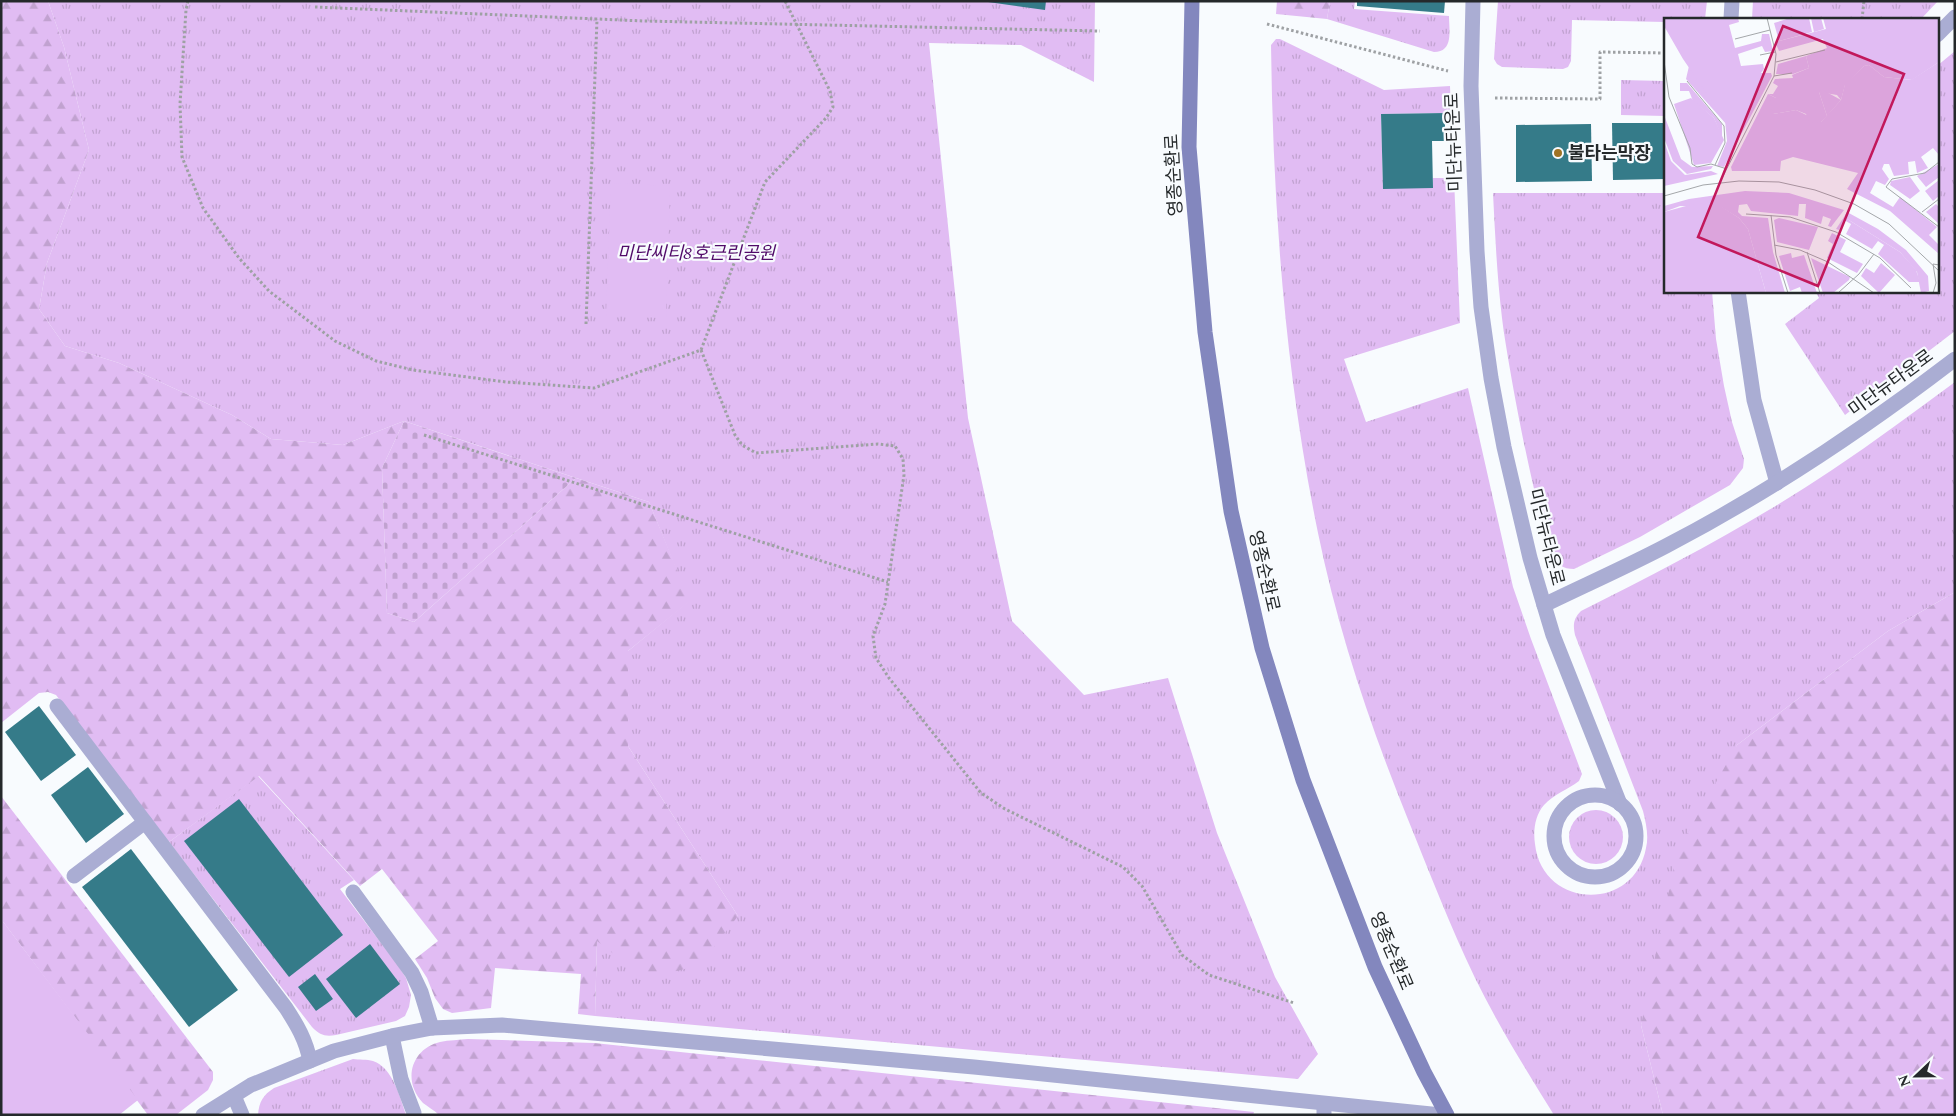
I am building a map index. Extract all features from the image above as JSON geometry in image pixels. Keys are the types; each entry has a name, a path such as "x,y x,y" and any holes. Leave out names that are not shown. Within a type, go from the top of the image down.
{"main road":[{"name":"영종순환로","path":"1192,1 1189,147 1205,332 1231,511 1260,639 1303,780 1368,949 1424,1072 1447,1115"}],"street":[{"name":"미단뉴타운로","path":"1473,1 1471,86 1481,306 1491,378 1504,446 1530,558 1544,605 1666,546 1777,483 1889,408 1955,359"},
{"path":"1731,18 1732,1"},
{"path":"1938,35 1955,17"},
{"path":"1738,292 1754,400 1777,483"},
{"path":"1544,605 1554,636 1620,804 1629,814 1635,827 1636,841 1632,855 1623,866 1611,874 1598,877 1583,876 1571,870 1562,860 1556,849 1554,836 1556,824 1562,812 1576,800 1594,795 1607,797 1620,804"},
{"path":"57,706 295,1021 307,1048 310,1061"},
{"path":"74,876 145,822"},
{"path":"352,892 412,973 421,992 432,1028"},
{"path":"203,1115 251,1086 334,1051 432,1028 502,1025 974,1066 1324,1109 1441,1115"},
{"path":"392,1036 401,1078 414,1113"},
{"path":"234,1096 242,1115"}],"path":[{"path":"188,1 180,104 182,157 203,208 239,258 269,291 335,341 376,360 413,370 506,382 594,388 701,350"},
{"path":"786,1 830,91 833,107 826,118 765,182 701,350 735,435 742,445 756,453 878,444 895,446 903,459 904,475 885,604 873,636 876,658 889,678 981,793 1006,809 1123,867 1142,886 1182,955 1209,975 1294,1003"},
{"path":"1862,18 1864,1"},
{"path":"314,7 597,19 1100,31"},
{"path":"586,324 597,19"},
{"path":"1267,24 1453,72"},
{"path":"1489,98 1600,99 1600,52 1664,53"},
{"path":"424,435 888,582"}],"green space":[{"path":"1,1 48,1 64,47 89,150 47,263 39,309 65,346 119,363 232,415 271,439 343,445 404,421 382,468 387,613 414,622 576,478 649,502 690,601 628,651 628,746 738,916 700,965 646,979 597,941 595,1016 578,1014 581,974 495,968 491,1008 452,1013 443,1009 435,998 427,978 415,959 438,941 382,869 360,886 259,776 169,842 56,695 48,692 39,693 1,723"},
{"name":"미단씨티8호근린공원","path":"48,1 1095,1 1094,82 1021,45 929,43 968,418 1012,621 1084,695 1168,678 1217,833 1275,977 1318,1054 1298,1079 595,1016 597,941 738,916 628,746 628,651 689,601 649,502 404,421 343,445 271,439 232,415 119,363 65,346 39,309 47,263 89,150 64,47"},
{"path":"1277,1 1330,1 1327,19 1276,14"},
{"path":"1330,1 1355,1 1354,9 1449,16 1450,34 1448,44 1440,51 1434,52 1327,19"},
{"path":"1498,1 1707,1 1705,18 1664,18 1664,22 1572,20 1571,61 1568,67 1563,69 1502,67 1494,59"},
{"path":"1753,1 1938,1 1922,18 1752,18"},
{"path":"1276,39 1280,39 1384,90 1450,86 1451,113 1381,114 1383,188 1432,188 1433,178 1454,178 1460,323 1344,359 1366,422 1468,388 1513,587 1582,774 1579,781 1544,805 1537,818 1534,834 1541,866 1554,881 1570,891 1589,895 1607,892 1625,884 1638,869 1646,848 1647,839 1643,811 1575,635 1574,622 1578,614 1709,544 1802,490 1894,427 1955,382 1955,592 1888,631 1737,745 1641,1025 1663,1115 1554,1115 1503,1030 1475,978 1440,898 1380,748 1345,642 1326,570 1297,412 1289,351 1278,229 1271,45"},
{"path":"1955,51 1955,331 1845,415 1785,324 1819,298 1816,292 1938,292 1938,65"},
{"path":"1621,80 1664,81 1664,116 1621,115"},
{"path":"611,183 670,186 666,318 606,316"},
{"path":"1493,193 1664,193 1664,292 1712,292 1716,339 1724,386 1732,422 1744,459 1743,468 1730,485 1640,537 1574,569 1560,565 1552,551 1543,524 1525,448 1510,369 1497,271"},
{"path":"404,421 576,478 414,622 387,613 382,468"},
{"path":"1955,592 1955,1115 1663,1115 1641,1025 1677,852 1737,745 1888,631"},
{"path":"258,776 354,880 340,889 406,978 411,995 405,1016 396,1021 336,1035 323,1035 318,1032 312,1027 169,842"},
{"path":"1,796 213,1072 213,1080 208,1090 176,1115 148,1115 1,919"},
{"path":"1596,810 1606,812 1615,818 1621,827 1623,837 1621,847 1615,856 1606,862 1596,864 1586,862 1577,856 1571,847 1569,837 1571,827 1577,818 1586,812"},
{"path":"1,919 138,1100 119,1115 1,1115"},
{"path":"468,1039 594,1043 1254,1112 1253,1115 439,1115 423,1103 413,1085 413,1067 416,1059 422,1051 440,1042"},
{"path":"353,1059 373,1061 386,1070 395,1084 406,1115 258,1115 262,1099 274,1088"}],"building":[{"path":"981,1 1046,1 1045,10"},
{"path":"1357,1 1445,1 1444,13 1357,6"},
{"path":"1445,113 1445,141 1432,141 1433,188 1383,189 1381,114"},
{"path":"1612,123 1664,123 1664,179 1613,180"},
{"path":"1591,124 1592,181 1516,182 1516,125"},
{"path":"39,706 76,755 41,781 5,732"},
{"path":"88,767 124,814 86,843 51,795"},
{"path":"239,799 343,935 289,977 184,841"},
{"path":"131,849 238,990 189,1027 82,887"},
{"path":"370,944 400,984 356,1018 326,979"},
{"path":"315,974 333,999 316,1011 298,987"}],"place":[{"name":"불타는막장","path":"1558,153"}]}
